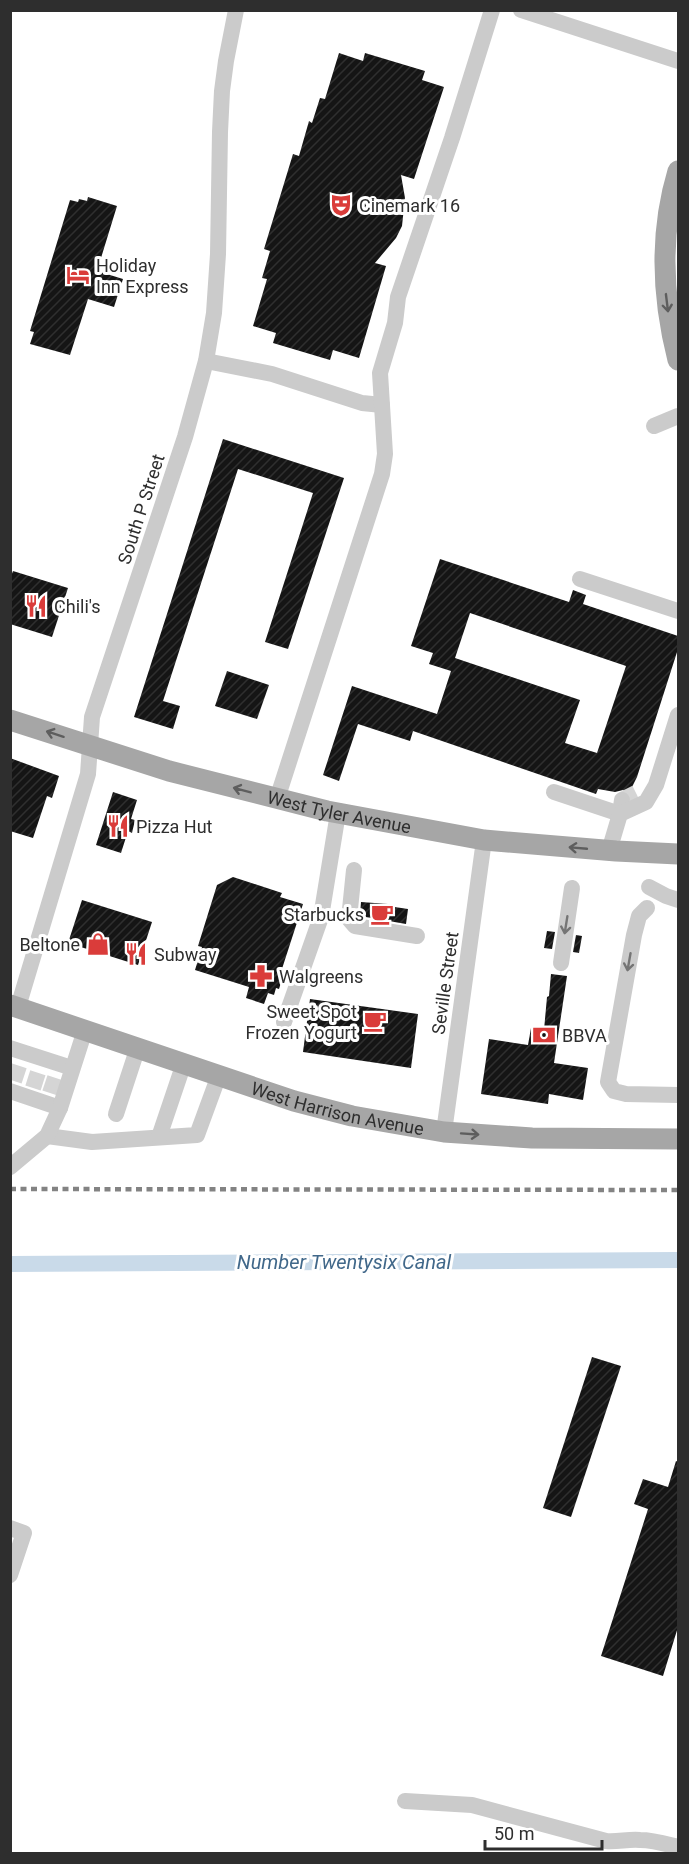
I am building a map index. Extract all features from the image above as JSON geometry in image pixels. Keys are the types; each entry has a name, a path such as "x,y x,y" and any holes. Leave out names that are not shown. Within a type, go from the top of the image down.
{"main road":[{"path":"678,171 671,196 664,263 667,306 678,360"},
{"name":"West Tyler Avenue","path":"10,720 169,771 338,813 484,840 609,851 678,854"},
{"name":"West Harrison Avenue","path":"14,1006 294,1101 329,1110 444,1132 532,1138 678,1139"}],"street":[{"name":"South P Street","path":"14,1006 88,774 92,717 182,447 206,361 214,313 218,254 222,91 236,10"},
{"path":"277,799 382,474 385,454 380,373 395,323 398,297 452,138 492,10"},
{"path":"521,10 564,17 678,61"},
{"path":"206,361 272,374 363,403 382,405"},
{"path":"654,426 678,416"},
{"path":"580,579 678,611"},
{"path":"554,792 626,802 646,802 656,785 678,715"},
{"path":"609,851 626,802 656,785"},
{"path":"284,1022 321,917 338,813"},
{"name":"Seville Street","path":"444,1132 484,840"},
{"path":"354,870 349,919 355,926 417,936"},
{"path":"649,886 678,900"},
{"path":"561,963 572,888"},
{"path":"647,908 639,916 634,935 608,1082 614,1091 626,1094 678,1095"},
{"path":"10,1167 46,1136 52,1101 63,1068 86,1030"},
{"path":"116,1114 138,1047"},
{"path":"18,1053 63,1068"},
{"path":"159,1137 184,1063"},
{"path":"46,1136 92,1142 197,1135 219,1075"},
{"path":"12,1088 52,1101"},
{"path":"10,1528 24,1533 10,1575"},
{"path":"405,1801 472,1805 606,1841 642,1840 678,1847"}],"building":[{"name":"Cinemark 16","path":"339,53 363,61 365,53 425,71 422,80 444,87 414,179 401,175 405,198 402,226 396,238 375,263 386,266 359,358 333,350 330,360 273,343 276,333 253,326 267,279 262,278 270,251 264,249 293,154 299,156 309,121 312,123 320,98 325,99"},
{"name":"Holiday Inn Express","path":"88,197 117,206 97,271 123,279 114,307 88,299 70,355 30,344 34,332 30,331 70,200 87,201"},
{"path":"223,439 344,478 288,649 265,642 313,493 238,469 163,701 180,706 173,729 134,717"},
{"path":"440,559 569,602 573,590 586,595 583,604 678,636 678,649 637,777 629,793 623,790 615,792 598,789 596,794 413,731 410,741 358,724 339,781 323,775 352,686 437,714 451,671 429,664 433,653 411,646","holes":["470,613 626,666 597,753 565,743 580,700 455,658"]},
{"name":"Chili's","path":"13,571 68,588 52,637 10,624 10,578"},
{"path":"227,671 269,685 257,719 215,706"},
{"path":"10,758 59,776 52,798 47,796 33,838 10,831"},
{"name":"Pizza Hut","path":"113,792 137,800 131,819 135,820 132,833 128,831 121,853 96,845"},
{"name":"Walgreens","path":"233,877 282,893 280,897 303,904 280,975 283,976 279,989 276,988 274,995 268,993 264,1004 246,998 249,987 195,970 202,947 198,946 217,885"},
{"path":"82,900 152,922 138,965 68,943"},
{"name":"Starbucks","path":"361,902 388,904 388,906 408,909 406,924 360,916"},
{"path":"547,931 555,932 552,949 544,948"},
{"path":"576,935 582,936 579,953 573,952"},
{"name":"BBVA","path":"551,974 567,976 554,1063 588,1068 583,1100 549,1094 548,1104 481,1094 489,1039 528,1045 531,1028 544,1030"},
{"path":"310,999 418,1014 411,1068 303,1052"},
{"path":"592,1357 621,1366 571,1517 543,1508"},
{"path":"676,1461 678,1462 678,1627 663,1676 601,1656 648,1509 634,1504 643,1479 668,1487"}],"waterway":[{"name":"Number Twentysix Canal","path":"10,1264 678,1260"}],"tunnel":[{"path":"622,800 636,793"},
{"path":"14,1081 21,1060"},
{"path":"33,1088 40,1066"},
{"path":"50,1093 57,1072"}],"railway":[{"path":"10,1189 678,1190"}],"place":[{"name":"Cinemark 16","path":"341,205"},
{"name":"Holiday Inn Express","path":"78,275"},
{"name":"Chili's","path":"36,606"},
{"name":"Pizza Hut","path":"118,826"},
{"name":"Starbucks","path":"382,914"},
{"name":"Beltone","path":"98,944"},
{"name":"Subway","path":"136,954"},
{"name":"Walgreens","path":"261,976"},
{"name":"Sweet Spot Frozen Yogurt","path":"375,1021"},
{"name":"BBVA","path":"544,1035"}]}
